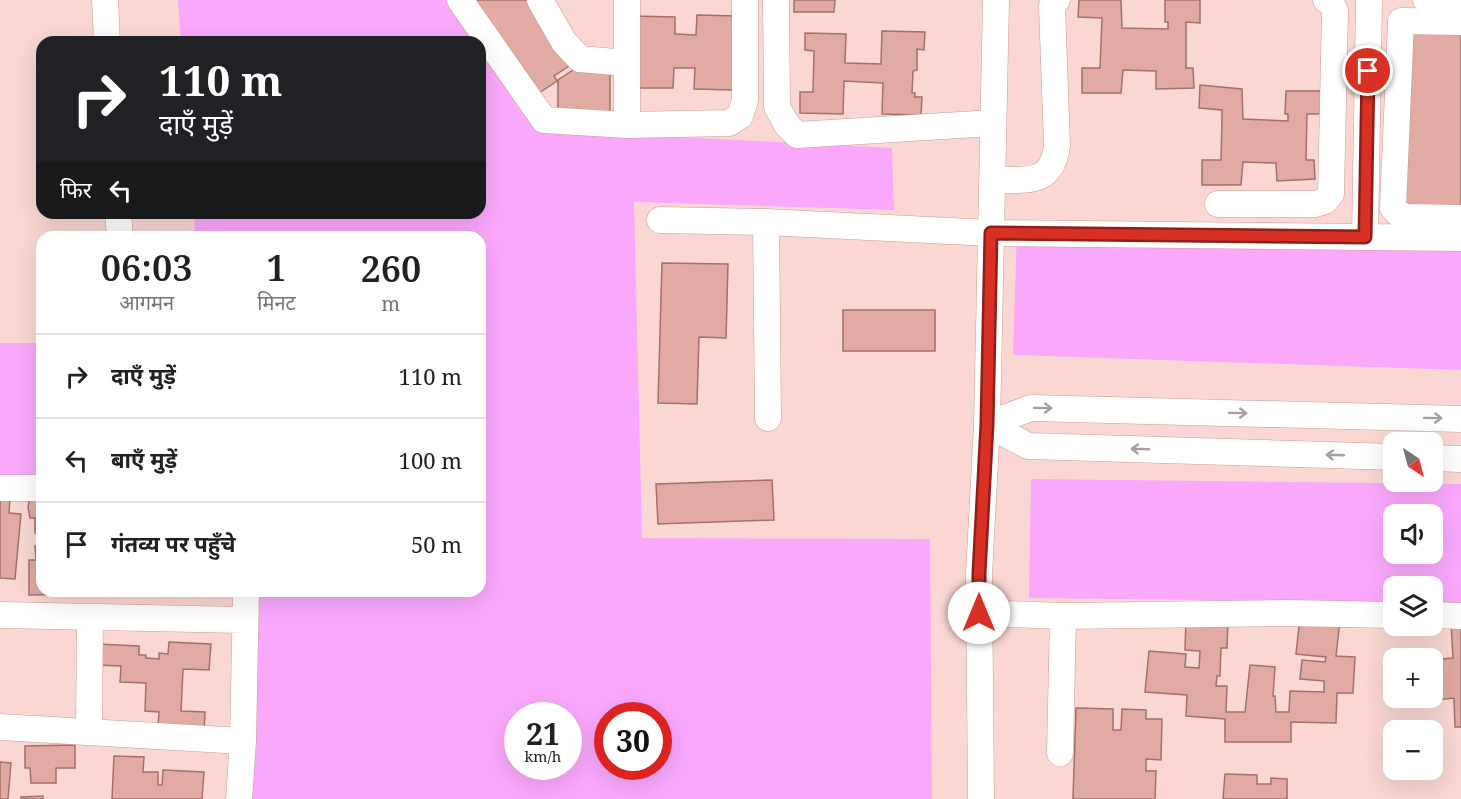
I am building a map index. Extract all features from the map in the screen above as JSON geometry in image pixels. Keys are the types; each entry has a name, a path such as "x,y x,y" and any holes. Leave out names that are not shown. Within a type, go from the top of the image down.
{"street":[{"path":"105,0 107,36"},
{"path":"460,0 485,36"},
{"path":"540,0 564,42 580,59 627,63"},
{"path":"627,0 627,125"},
{"path":"486,37 544,120 627,125 729,123 740,116 745,100 745,0"},
{"path":"776,0 777,107 797,135 993,123"},
{"path":"981,799 979,573 987,424 996,0"},
{"path":"993,180 1039,177 1050,169 1055,161 1058,145 1052,6 1057,0"},
{"path":"1218,204 1315,204 1325,201 1331,194 1335,11 1331,2 1326,0"},
{"path":"1426,0 1461,1"},
{"path":"1365,237 1369,12 1401,21 1461,22"},
{"path":"1401,21 1393,208 1405,217 1461,218"},
{"path":"660,220 766,222 991,233 1461,238"},
{"path":"766,222 768,418"},
{"path":"987,424 1031,408 1461,419"},
{"path":"987,424 1028,446 1383,457"},
{"path":"1443,458 1461,459"},
{"path":"0,488 36,488"},
{"path":"239,799 243,741 246,597"},
{"path":"979,613 1063,616 1287,613 1383,615"},
{"path":"0,615 244,620"},
{"path":"1443,615 1461,616"},
{"path":"1060,753 1063,616"},
{"path":"89,732 90,617"},
{"path":"0,727 243,741"}],"shaded area":[{"path":"178,0 451,0 476,36 181,36"},
{"path":"486,49 543,130 892,148 894,210 634,202 642,538 930,539 932,799 240,799 245,597 486,597 486,231 195,231 194,219 486,219"},
{"path":"1017,228 1461,243 1461,370 1013,355"},
{"path":"0,343 36,343 36,483 0,483"},
{"path":"1031,479 1383,483 1383,492 1443,492 1443,484 1461,484 1461,603 1443,602 1443,576 1383,576 1383,602 1029,598"}],"building":[{"path":"467,0 528,0 572,64 554,76 557,81 533,97"},
{"path":"794,0 835,0 834,12 794,12"},
{"path":"1079,0 1121,0 1122,28 1168,29 1168,22 1165,22 1165,0 1200,0 1200,23 1186,22 1186,68 1193,68 1194,88 1156,89 1156,71 1123,70 1121,93 1082,93 1082,68 1100,68 1102,18 1078,17"},
{"path":"697,15 736,16 733,90 694,89 695,68 674,68 673,88 632,88 634,16 675,17 675,34 696,35"},
{"path":"1404,26 1461,26 1461,206 1405,207"},
{"path":"882,31 925,32 924,50 917,49 917,70 913,71 912,93 915,93 915,97 922,97 921,115 882,114 883,83 844,81 843,114 800,113 800,92 813,92 814,51 805,50 805,33 846,34 845,63 881,64"},
{"path":"572,66 610,67 610,119 558,119 558,80 573,70"},
{"path":"1200,85 1242,89 1243,119 1288,121 1288,114 1285,114 1286,91 1321,91 1320,114 1307,114 1306,160 1314,160 1315,179 1277,181 1276,163 1243,162 1241,185 1202,185 1202,160 1221,160 1222,110 1199,108"},
{"path":"662,263 728,264 726,338 699,337 697,404 658,403"},
{"path":"843,310 935,310 935,351 843,351"},
{"path":"772,480 774,520 658,524 656,484"},
{"path":"30,496 36,496 36,533 35,518 30,518 28,507"},
{"path":"0,497 10,498 9,513 21,514 15,579 0,578"},
{"path":"29,560 36,560 36,595 29,595"},
{"path":"1300,617 1340,620 1336,656 1355,657 1353,693 1337,693 1336,723 1291,722 1291,742 1225,742 1225,719 1186,716 1187,695 1145,692 1149,651 1186,654 1185,667 1199,668 1200,651 1185,650 1186,619 1228,621 1227,648 1221,648 1220,676 1217,676 1216,686 1227,686 1226,712 1245,712 1250,665 1275,667 1273,696 1275,696 1276,712 1289,712 1290,691 1324,692 1324,681 1300,679 1302,660 1325,662 1326,657 1296,654"},
{"path":"1461,622 1461,727 1455,727 1454,698 1443,699 1443,659 1453,658 1451,623"},
{"path":"169,642 211,644 209,670 183,669 181,711 205,712 204,735 158,726 159,712 145,711 146,683 120,682 121,666 95,665 97,644 139,646 139,655 159,659 159,653 168,654"},
{"path":"1076,708 1113,709 1113,730 1121,730 1122,709 1146,710 1146,719 1162,719 1161,760 1146,759 1146,771 1156,771 1155,799 1073,799"},
{"path":"75,745 75,768 56,768 56,783 31,783 30,768 25,768 25,746"},
{"path":"114,756 144,757 143,772 158,772 158,785 162,785 163,770 204,772 202,799 112,799"},
{"path":"0,762 11,763 8,799 0,799"},
{"path":"1225,774 1257,775 1257,784 1271,784 1271,778 1287,779 1287,799 1223,799"},
{"path":"43,796 43,799 21,799 21,797"}],"route":[{"path":"979,613 987,424 991,233 1365,237 1368,71"}]}
